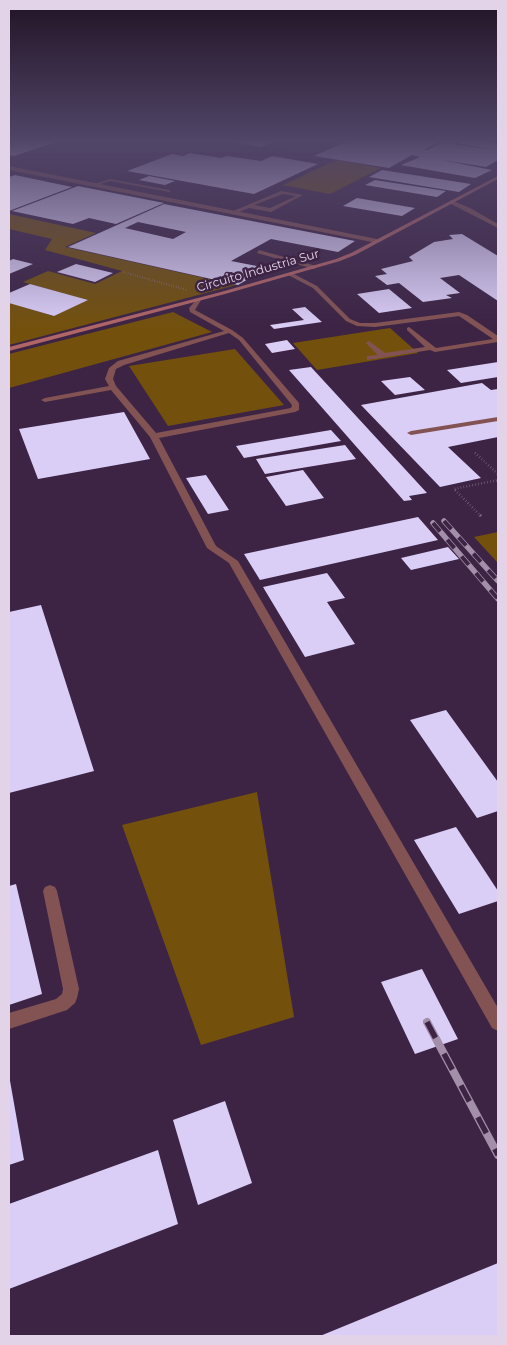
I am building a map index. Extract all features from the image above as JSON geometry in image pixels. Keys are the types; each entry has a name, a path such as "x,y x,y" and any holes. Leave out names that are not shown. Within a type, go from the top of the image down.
{"main road":[{"name":"Circuito Industria Sur","path":"9,349 198,300 314,267 353,254 451,202"}],"street":[{"path":"181,202 377,241"},
{"path":"451,202 498,226"}],"lane":[{"path":"234,212 259,202"},
{"path":"248,206 271,210 286,202"},
{"path":"259,252 314,267"},
{"path":"290,274 315,287 348,320 359,325 375,326 459,314 465,316 498,340"},
{"path":"154,436 295,410 296,405 241,339 192,311 198,300"},
{"path":"410,329 430,348"},
{"path":"230,331 121,363 114,368 109,379 113,387 154,436 212,548 233,562 498,1023"},
{"path":"370,358 430,348 438,350 498,340"},
{"path":"369,343 384,356"},
{"path":"45,400 113,387"},
{"path":"411,433 498,419"},
{"path":"9,1021 61,1005 70,998 71,988 50,892"}],"path":[{"path":"123,272 188,291"},
{"path":"475,454 498,474"},
{"path":"482,518 454,489 498,480"}],"shaded area":[{"path":"9,214 96,233 65,247 236,285 9,345 9,302 53,316 86,300 23,282 48,271 95,284 122,271 45,250 52,239 9,229"},
{"path":"173,312 212,332 9,388 9,354"},
{"path":"390,328 418,353 317,370 293,343"},
{"path":"235,349 284,405 168,426 129,366"},
{"path":"498,532 498,563 474,537"},
{"path":"257,792 294,1017 201,1045 122,825"}],"building":[{"path":"9,202 33,202 9,211"},
{"path":"36,202 164,203 116,224 89,218 73,224 12,211"},
{"path":"350,202 379,202 415,208 402,216 343,206"},
{"path":"164,204 355,241 338,252 271,239 231,261 267,268 238,285 68,247","holes":["138,222 186,232 173,239 125,228"]},
{"path":"462,234 498,256 498,301 459,275 440,278 460,293 446,295 452,298 423,302 399,283 387,285 375,276 387,274 381,269 413,261 409,257 434,242 453,239 449,235"},
{"path":"13,259 33,264 9,274 9,261"},
{"path":"76,264 113,273 95,282 57,272"},
{"path":"30,284 88,300 54,316 9,303 9,293"},
{"path":"389,289 412,308 379,313 357,294"},
{"path":"305,307 322,322 274,329 270,325 304,320 292,309"},
{"path":"287,340 295,349 272,353 265,344"},
{"path":"498,362 498,377 461,383 447,370"},
{"path":"311,367 427,493 409,496 412,500 404,501 289,370"},
{"path":"410,377 425,390 395,395 381,381"},
{"path":"482,383 491,390 498,389 498,437 448,447 481,478 440,487 361,405"},
{"path":"124,412 150,459 38,479 19,429"},
{"path":"331,430 341,441 244,458 236,446"},
{"path":"345,445 356,459 265,474 256,459"},
{"path":"303,470 324,498 286,506 266,477"},
{"path":"206,475 229,510 208,514 186,478"},
{"path":"418,517 438,540 260,580 244,554"},
{"path":"448,547 459,559 411,570 401,558"},
{"path":"327,573 345,598 327,602 355,644 305,657 263,587"},
{"path":"41,605 94,771 9,793 9,612"},
{"path":"446,710 498,782 498,811 477,818 410,720"},
{"path":"456,827 498,891 498,901 459,914 414,840"},
{"path":"16,884 42,994 9,1005 9,886"},
{"path":"422,969 458,1039 415,1054 381,982"},
{"path":"9,1075 24,1160 9,1165"},
{"path":"225,1101 252,1183 198,1205 173,1120"},
{"path":"158,1150 178,1224 9,1289 9,1204"},
{"path":"498,1263 498,1336 320,1336"}],"railway":[{"path":"444,521 498,581"},
{"path":"433,523 498,599"},
{"path":"427,1022 498,1155"}]}
